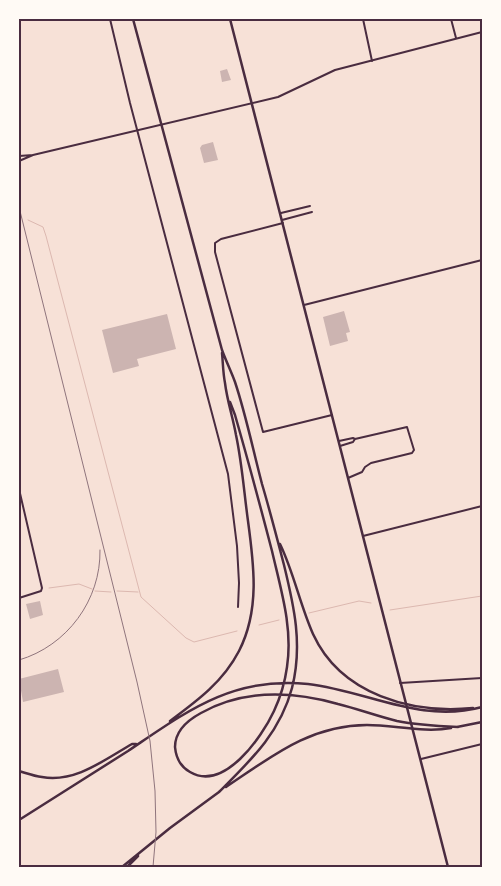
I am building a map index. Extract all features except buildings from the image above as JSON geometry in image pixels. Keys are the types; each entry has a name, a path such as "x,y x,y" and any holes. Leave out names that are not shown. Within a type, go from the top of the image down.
{"main road":[{"path":"133,19 222,350 235,381 278,540 297,625 297,663 292,688 282,716 266,742 219,792"},
{"path":"230,19 448,867"},
{"path":"19,820 138,744 207,693 222,676 239,651 252,613 254,593 252,554 242,466 225,385 222,350"},
{"path":"230,402 236,415 284,603 288,630 286,669 275,708 268,724 249,750 236,762 225,771 210,777 194,774 181,764 175,744 178,734 186,722 207,709 223,703 266,694 303,696 396,720 424,725 458,727"},
{"path":"278,540 286,557 313,634 325,654 346,676 373,694 421,709"},
{"path":"167,723 221,695 246,687 270,683 306,684 342,691 393,705 421,709 442,710 482,707"},
{"path":"122,867 219,792 273,755 307,737 355,725 447,729 482,722"},
{"path":"19,771 41,777 65,777 80,773 132,744 138,744"},
{"path":"127,867 143,850"}],"street":[{"path":"110,19 137,130 228,474 236,537 239,583 238,607"},
{"path":"363,19 372,61"},
{"path":"451,19 456,39"},
{"path":"19,156 32,155 287,94 335,70 482,32"},
{"path":"19,161 32,155"},
{"path":"280,214 310,206"},
{"path":"312,212 221,240 215,243 215,250 263,432 332,415"},
{"path":"304,304 482,260"},
{"path":"338,441 407,427 414,450 412,454 368,464 362,472 348,478"},
{"path":"340,446 353,442 355,439"},
{"path":"19,489 42,583 41,591 19,598"},
{"path":"363,536 482,506"},
{"path":"400,684 482,678"},
{"path":"421,759 482,744"}],"waterway":[{"path":"28,220 43,227 46,236 141,597 186,638 194,642 237,631"},
{"path":"49,588 79,584 92,589"},
{"path":"95,591 111,592"},
{"path":"117,591 138,592"},
{"path":"390,610 482,596"},
{"path":"309,613 359,601 371,603"},
{"path":"259,625 279,620"}],"railway":[{"path":"19,207 150,741 155,791 156,832 153,867"},
{"path":"19,660 52,644 78,618 95,586 99,569 100,550"}]}
